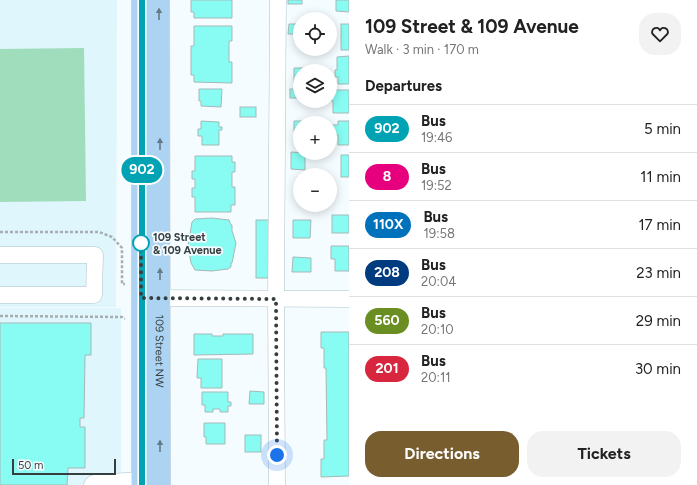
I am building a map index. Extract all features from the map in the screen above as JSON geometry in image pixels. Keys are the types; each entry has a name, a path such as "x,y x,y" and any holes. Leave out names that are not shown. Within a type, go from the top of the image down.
{"main road":[{"name":"109 Street NW","path":"142,0 151,298"},
{"name":"109 Street NW","path":"148,484 151,298 159,0"}],"street":[{"path":"277,485 276,299 278,0"},
{"path":"0,255 95,255 94,295 0,295"},
{"path":"151,298 349,299"},
{"path":"92,485 94,483 148,484"}],"path":[{"path":"0,316 122,317 128,320"}],"shaded area":[{"path":"0,0 117,0 116,307 0,307"},
{"path":"0,308 121,308 121,485 0,485"}],"green space":[{"path":"84,48 86,201 0,202 0,49"}],"building":[{"path":"191,0 232,0 232,18 194,18 194,12 191,12"},
{"path":"288,0 302,0 302,4 288,4"},
{"path":"336,0 349,0 349,12 336,11"},
{"path":"289,24 293,24 293,34 288,34"},
{"path":"341,24 349,24 349,50 341,50"},
{"path":"194,26 232,26 232,41 229,41 229,62 232,62 232,83 194,82 194,75 191,75 191,46 194,46"},
{"path":"349,56 349,84 338,84 337,57"},
{"path":"199,89 222,89 221,107 201,106 201,101 199,101"},
{"path":"290,89 293,89 293,98 290,98"},
{"path":"337,90 349,90 349,113 333,113 333,108 337,108"},
{"path":"240,107 256,107 256,117 240,117"},
{"path":"201,121 219,122 219,127 222,127 222,130 219,130 219,145 202,145 202,136 198,136 198,129 201,129"},
{"path":"338,121 349,121 349,145 338,145"},
{"path":"291,152 293,152 293,160 305,160 305,168 291,169"},
{"path":"341,155 349,155 349,177 341,177"},
{"path":"195,156 232,156 232,162 235,162 235,172 232,172 232,187 235,187 235,205 231,205 231,212 195,212 195,197 192,197 192,188 195,188 195,179 192,179 192,171 195,171"},
{"path":"332,215 349,215 349,233 332,233"},
{"path":"212,218 229,220 232,225 232,231 236,243 231,267 228,269 212,271 195,270 191,263 188,246 192,222 195,219"},
{"path":"256,220 270,220 270,278 256,278"},
{"path":"293,220 311,220 310,238 293,238"},
{"path":"331,246 349,246 349,271 335,271 335,259 331,259"},
{"path":"293,257 311,258 311,272 292,272"},
{"path":"0,323 91,323 91,355 85,355 84,418 80,418 80,427 85,427 85,468 68,468 67,485 0,485"},
{"path":"321,332 349,332 349,476 321,477 321,459 324,459 324,440 327,440 326,368 324,368 324,348 321,348"},
{"path":"194,334 212,334 212,336 223,336 223,334 253,334 253,354 194,355"},
{"path":"198,359 222,359 222,388 201,388 201,378 197,378"},
{"path":"250,391 264,392 264,404 249,404"},
{"path":"202,392 228,392 228,402 231,402 231,406 228,406 228,412 220,412 220,409 213,409 213,412 205,412 205,405 202,405"},
{"path":"204,423 225,423 225,444 206,444 206,437 204,437"},
{"path":"245,435 261,435 261,452 245,452"}],"bus line":[{"name":"902","path":"142,0 142,485"}],"place":[{"name":"109 Street & 109 Avenue","path":"141,243"}],"route":[{"path":"141,243 141,236 141,298 276,299 277,455"}]}
